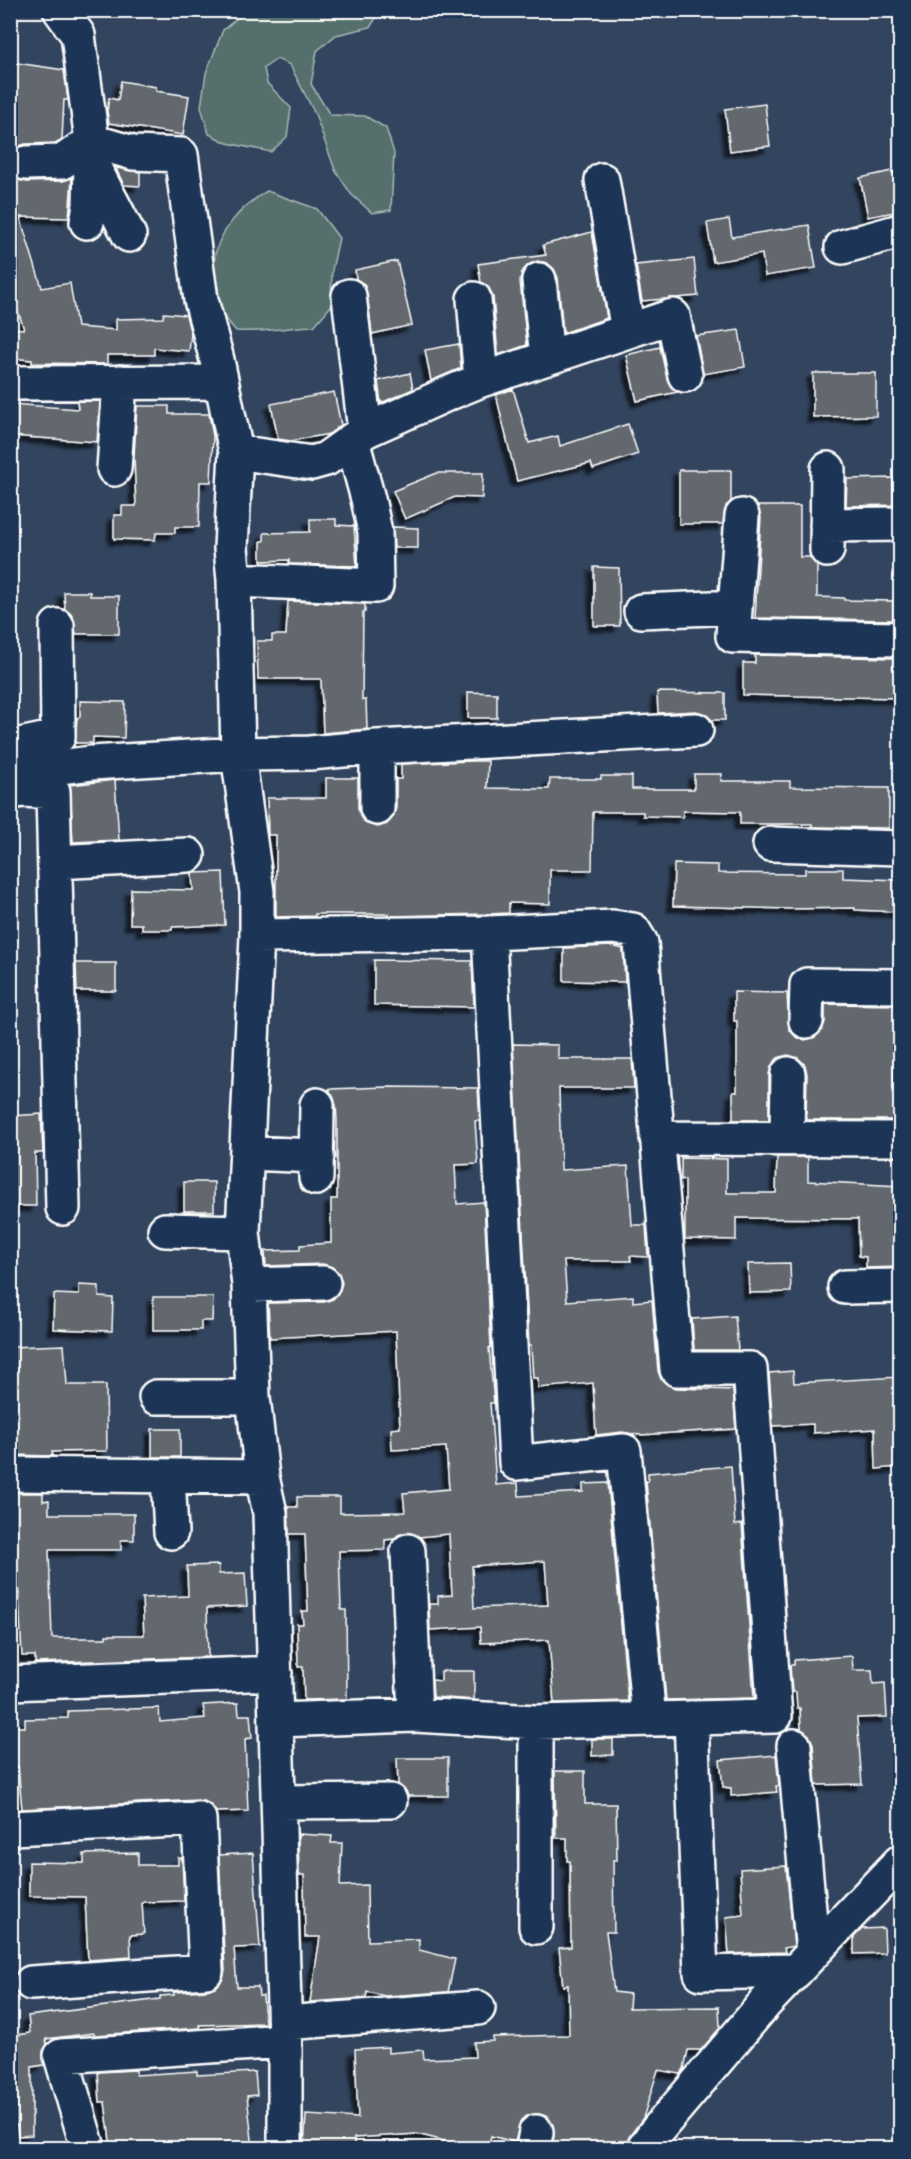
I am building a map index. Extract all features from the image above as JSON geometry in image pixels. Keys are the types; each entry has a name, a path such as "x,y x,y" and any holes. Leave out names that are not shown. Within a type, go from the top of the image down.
{"street":[{"path":"60,10 78,35 92,152 87,222"},
{"path":"92,152 129,235"},
{"path":"26,162 62,162 92,152 181,155 201,300 236,452 231,548 234,580 238,754 257,892 257,936 243,1232 249,1285 254,1397 262,1477 270,1513 285,2032 285,2148"},
{"path":"602,180 628,331"},
{"path":"842,247 900,231"},
{"path":"539,280 548,358"},
{"path":"234,580 376,586 375,532 359,435 349,296"},
{"path":"474,299 481,380"},
{"path":"236,452 312,463 326,459 359,435 481,380 673,316 685,375"},
{"path":"114,469 120,382"},
{"path":"10,383 221,382"},
{"path":"828,469 827,538 900,524"},
{"path":"742,516 732,636 900,639"},
{"path":"640,610 735,607"},
{"path":"10,747 58,737 57,626"},
{"path":"10,773 92,763 238,754 310,753 377,747 696,730"},
{"path":"377,747 378,808"},
{"path":"10,792 24,790 53,792 63,1208"},
{"path":"770,844 900,848"},
{"path":"55,862 188,855"},
{"path":"257,936 489,933 613,927 633,930 641,943 677,1369 750,1369 775,1716 536,1722 415,1715 277,1720"},
{"path":"489,933 516,1463 624,1451 649,1719"},
{"path":"806,1021 807,985 900,986"},
{"path":"787,1138 788,1074"},
{"path":"247,1153 316,1167 317,1105"},
{"path":"657,1137 900,1139"},
{"path":"165,1230 243,1232"},
{"path":"249,1285 323,1283"},
{"path":"845,1287 900,1286"},
{"path":"156,1397 254,1397"},
{"path":"10,1474 262,1477"},
{"path":"168,1476 171,1532"},
{"path":"408,1551 415,1715"},
{"path":"10,1683 275,1673"},
{"path":"691,1718 700,1973 805,1962"},
{"path":"536,1722 536,1927"},
{"path":"794,1746 805,1962"},
{"path":"279,1802 390,1801"},
{"path":"11,1828 200,1819 206,1971 31,1983"},
{"path":"644,2148 759,2011 900,1862"},
{"path":"88,2148 61,2056 478,2008"}],"green space":[{"path":"247,10 381,11 370,27 336,35 317,51 311,84 330,115 365,116 386,128 394,153 391,210 372,213 351,194 335,170 315,114 290,65 277,59 264,68 267,83 291,108 287,137 271,152 227,143 209,134 201,107 206,73 223,30"},
{"path":"267,191 317,209 339,238 332,270 331,306 314,326 236,331 221,307 214,269 215,254 231,222"}],"building":[{"path":"10,62 64,70 68,100 64,100 62,139 56,143 25,144 10,153"},
{"path":"121,81 156,87 156,91 189,96 183,135 109,123 107,111 109,98 118,100"},
{"path":"765,104 770,146 730,151 725,109"},
{"path":"117,168 140,172 140,186 124,185"},
{"path":"892,171 892,173 900,171 900,211 868,217 860,178"},
{"path":"10,173 18,180 27,182 63,181 72,178 69,218 20,217 42,288 70,283 77,327 116,330 116,319 163,318 164,313 186,315 191,334 189,351 154,348 154,355 107,355 107,364 32,363 32,360 10,358 10,328 24,329 10,288"},
{"path":"729,219 732,237 809,225 816,268 765,276 762,254 713,262 707,223"},
{"path":"592,232 607,318 563,333 558,278 554,269 547,263 537,261 528,265 522,272 520,281 527,345 498,355 493,297 489,288 481,282 478,264 546,255 543,245"},
{"path":"694,259 698,296 642,301 636,265"},
{"path":"397,261 412,325 372,334 367,293 364,284 356,279 355,270"},
{"path":"739,330 745,367 703,374 696,336"},
{"path":"459,344 461,368 431,381 425,350"},
{"path":"660,347 667,379 677,392 637,401 626,355"},
{"path":"410,373 413,389 381,403 378,381"},
{"path":"813,373 876,373 876,416 813,417"},
{"path":"513,389 529,443 558,436 560,446 628,424 638,454 593,469 591,463 517,481 496,395"},
{"path":"334,392 341,425 329,434 291,441 278,439 271,404"},
{"path":"77,401 100,401 97,442 10,436 10,404 78,409"},
{"path":"137,406 169,406 169,414 209,414 213,436 211,482 200,482 199,527 175,527 175,533 156,533 155,540 114,539 114,515 122,515 122,506 136,506 134,457"},
{"path":"679,470 731,470 731,502 726,506 723,524 679,524"},
{"path":"437,473 483,473 482,498 455,497 405,519 393,491"},
{"path":"893,478 893,505 846,506 847,479"},
{"path":"757,506 800,506 800,557 810,557 817,566 817,597 893,601 893,620 755,618 761,517"},
{"path":"310,519 336,519 336,525 354,526 357,566 289,564 289,560 261,561 261,541 264,541 264,533 310,532"},
{"path":"393,527 418,528 418,548 394,548"},
{"path":"594,567 619,568 620,626 594,626"},
{"path":"64,592 90,592 90,596 119,596 119,634 76,634 73,617 65,609"},
{"path":"288,601 365,604 362,700 366,700 367,729 323,733 321,679 258,679 257,641 272,641 272,635 286,635"},
{"path":"755,655 893,658 893,669 900,669 900,698 743,695 743,663 755,663"},
{"path":"468,692 497,693 497,718 468,718"},
{"path":"657,692 725,693 725,720 712,720 696,711 658,713"},
{"path":"80,701 125,702 124,738 93,737 93,743 75,743 77,718 80,717"},
{"path":"488,761 487,788 549,789 550,779 601,779 601,776 632,776 632,789 694,789 694,774 722,774 721,781 790,781 790,787 889,788 889,828 812,827 812,824 740,824 740,812 683,811 683,817 643,816 643,812 593,812 592,870 550,870 550,904 509,903 509,913 488,914 389,916 389,914 315,914 315,916 276,917 276,835 268,835 267,798 326,798 326,778 358,778 358,808 361,817 367,824 378,827 387,824 393,817 396,808 396,779 401,779 401,764"},
{"path":"115,780 119,840 73,842 70,785"},
{"path":"674,864 718,865 718,873 805,874 805,869 843,869 843,878 900,880 900,912 855,910 855,908 673,906"},
{"path":"223,872 225,925 172,927 172,930 142,930 142,924 130,924 131,889 193,890 192,873"},
{"path":"612,946 623,949 625,982 564,981 564,948"},
{"path":"374,960 472,961 474,1007 374,1005"},
{"path":"76,963 116,963 116,991 77,991"},
{"path":"734,992 787,993 789,1029 796,1037 805,1040 815,1037 822,1030 825,1022 825,1004 900,1005 900,1027 894,1027 894,1090 900,1090 900,1120 806,1120 807,1074 805,1065 798,1058 788,1055 778,1058 769,1074 769,1120 733,1120 733,1092 737,1092 737,1021 734,1021"},
{"path":"513,1044 558,1045 558,1059 632,1059 634,1088 559,1088 561,1170 628,1166 632,1225 646,1225 648,1257 630,1256 631,1261 564,1261 567,1301 633,1296 633,1302 652,1300 658,1371 661,1379 676,1388 733,1390 736,1429 640,1435 622,1432 596,1435 593,1383 538,1388 538,1378 533,1378 531,1345 529,1345"},
{"path":"478,1088 480,1121 475,1121 478,1164 455,1165 457,1204 484,1202 491,1347 489,1348 494,1403 490,1403 496,1485 518,1483 519,1496 583,1492 583,1484 608,1483 628,1701 554,1703 549,1640 481,1643 480,1627 430,1630 429,1604 438,1604 438,1596 452,1595 449,1534 419,1537 408,1532 394,1539 385,1540 385,1550 339,1551 341,1610 346,1610 347,1699 304,1700 303,1667 298,1667 297,1624 303,1624 302,1611 308,1611 305,1534 289,1534 288,1507 297,1507 297,1497 340,1497 340,1513 405,1512 403,1493 449,1489 446,1447 392,1450 391,1429 400,1428 396,1331 270,1338 268,1303 324,1302 333,1299 342,1283 339,1273 323,1264 266,1266 265,1251 300,1250 300,1245 331,1243 331,1199 337,1199 337,1120 336,1105 329,1089","holes":["545,1561 548,1605 474,1608 472,1566"]},
{"path":"41,1114 43,1153 35,1153 36,1206 10,1206 10,1116"},
{"path":"777,1157 808,1157 808,1181 900,1186 900,1267 866,1268 866,1257 859,1256 858,1219 736,1218 736,1240 685,1239 685,1180 681,1180 681,1158 727,1159 727,1193 776,1193"},
{"path":"184,1182 214,1182 214,1211 184,1211"},
{"path":"790,1263 791,1292 749,1293 748,1264"},
{"path":"79,1285 99,1286 99,1297 113,1298 112,1331 53,1329 54,1294 79,1295"},
{"path":"153,1297 213,1297 212,1321 201,1321 201,1330 153,1330"},
{"path":"735,1316 738,1350 694,1350 692,1319"},
{"path":"64,1345 67,1385 106,1385 107,1451 52,1452 53,1456 14,1455 12,1416 10,1416 10,1347"},
{"path":"793,1371 794,1383 900,1377 900,1467 876,1469 875,1429 813,1433 813,1424 773,1426 769,1373"},
{"path":"152,1429 180,1429 180,1457 152,1457"},
{"path":"731,1466 735,1525 742,1524 754,1698 666,1700 646,1481 648,1481 648,1473"},
{"path":"16,1493 43,1493 43,1501 49,1500 49,1514 134,1514 134,1540 121,1540 121,1550 49,1550 52,1638 144,1635 142,1598 188,1596 187,1566 219,1565 219,1574 245,1573 247,1606 207,1608 208,1657 35,1663 35,1656 22,1656 16,1537 11,1537 11,1513 14,1513"},
{"path":"852,1656 853,1670 872,1670 873,1684 885,1683 887,1717 857,1718 862,1784 816,1785 813,1744 809,1735 801,1729 800,1708 797,1708 796,1692 792,1692 790,1665 794,1665 794,1660"},
{"path":"441,1671 474,1671 474,1700 433,1697 432,1680 441,1681"},
{"path":"238,1703 239,1715 250,1715 252,1738 245,1739 248,1811 216,1812 208,1803 198,1800 22,1809 18,1766 14,1766 13,1727 25,1727 25,1719 68,1718 68,1711 159,1708 160,1722 205,1718 203,1705"},
{"path":"592,1739 613,1739 613,1755 592,1756"},
{"path":"776,1755 779,1786 776,1786 777,1792 731,1796 731,1788 723,1787 720,1760"},
{"path":"397,1758 448,1758 448,1796 408,1796 398,1784"},
{"path":"555,1771 585,1771 585,1804 616,1804 617,1860 613,1860 614,1932 606,1932 614,1992 630,1994 629,2008 719,2007 720,2028 701,2050 688,2050 684,2069 680,2074 658,2070 643,2118 629,2137 626,2148 552,2148 553,2125 548,2117 539,2114 529,2115 521,2120 515,2142 491,2136 488,2148 472,2148 417,2134 354,2138 354,2148 304,2148 306,2115 358,2118 355,2049 388,2047 388,2053 423,2050 424,2059 475,2057 474,2042 493,2041 493,2037 569,2035 568,1985 563,1986 559,1948 571,1947 570,1861 567,1861 567,1838 556,1838"},
{"path":"298,1834 332,1836 331,1843 342,1843 340,1886 367,1885 368,1941 419,1939 419,1950 455,1959 448,1992 385,1996 367,1992 366,1998 310,2002 320,1937 305,1937 304,1875 299,1875"},
{"path":"138,1853 138,1865 178,1865 178,1858 182,1858 184,1901 142,1902 144,1934 130,1935 131,1957 88,1960 85,1897 29,1896 29,1862 84,1863 84,1854"},
{"path":"253,1853 260,1947 234,1948 237,1987 258,1987 259,1996 263,1996 265,2023 199,2025 200,2028 95,2035 94,2033 46,2039 47,2045 43,2051 44,2065 32,2067 32,2135 18,2136 17,2125 10,2125 10,2093 13,2093 10,2036 30,2033 28,2016 160,1999 160,1996 174,1995 174,1992 207,1990 217,1986 223,1979 225,1970 219,1855"},
{"path":"786,1866 794,1946 784,1948 785,1952 729,1954 726,1917 743,1915 740,1869"},
{"path":"884,1928 885,1953 854,1954 854,1937 862,1929"},
{"path":"136,2070 136,2075 197,2071 197,2075 255,2072 257,2095 247,2096 253,2148 111,2148 105,2102 100,2102 98,2072"}]}
